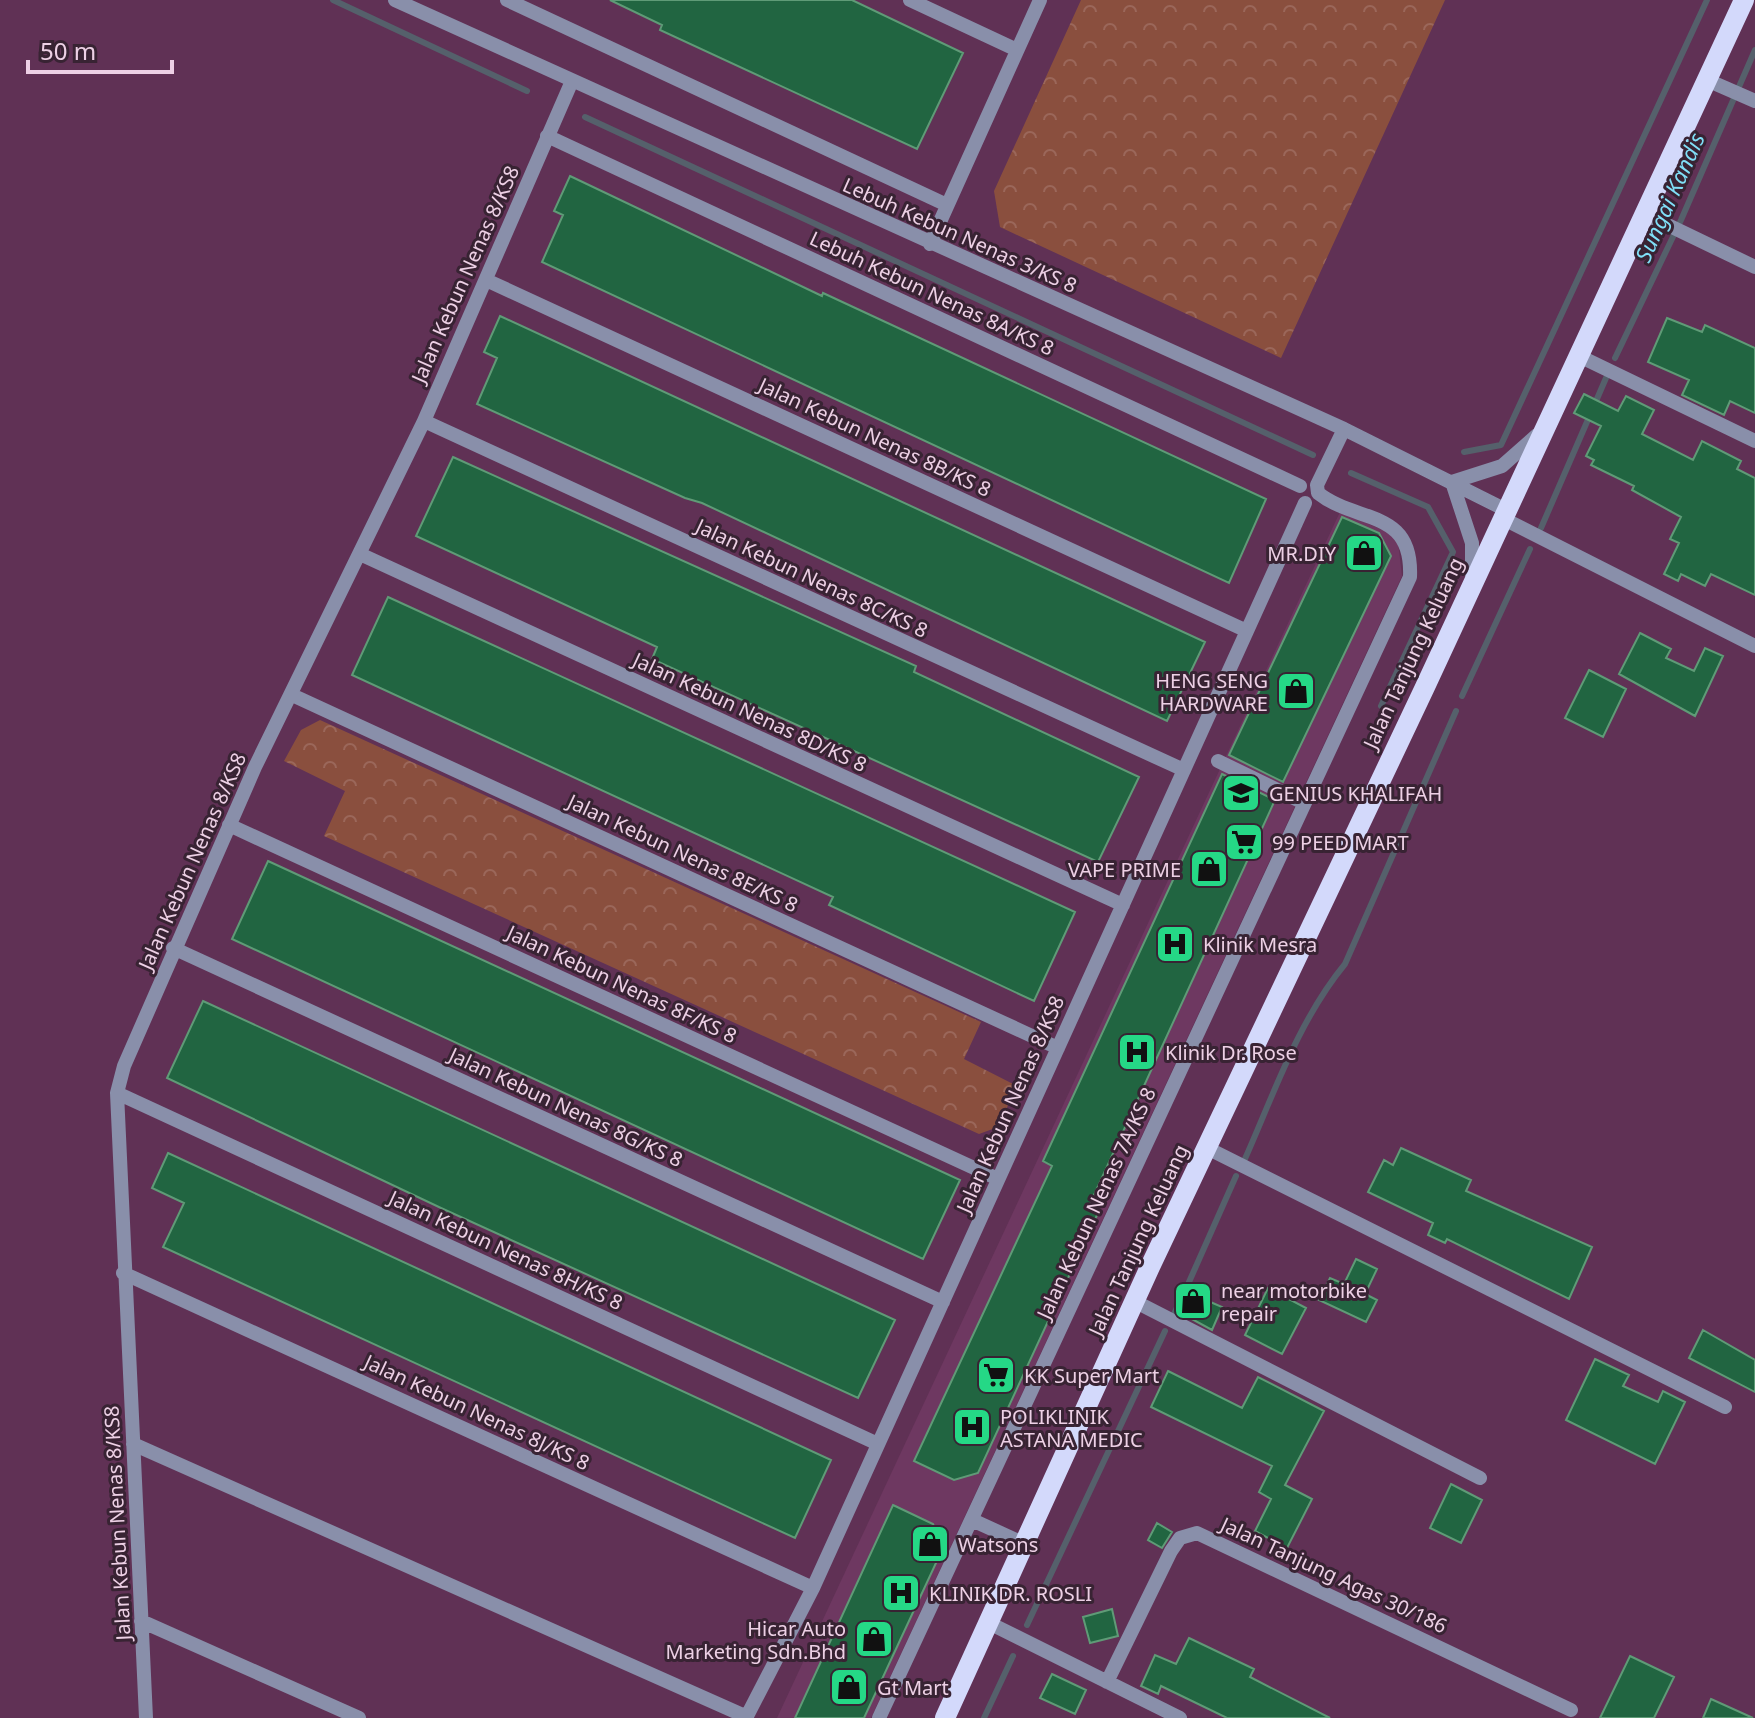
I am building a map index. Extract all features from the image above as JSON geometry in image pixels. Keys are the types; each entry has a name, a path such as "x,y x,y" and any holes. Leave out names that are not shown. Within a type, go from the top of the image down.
{"main road":[{"name":"Jalan Tanjung Keluang","path":"945,1718 1207,1148 1645,214 1711,81 1744,0"}],"street":[{"name":"Lebuh Kebun Nenas 3/KS 8","path":"395,0 1344,429 1452,482 1504,514 1755,646"},
{"path":"507,0 947,205"},
{"path":"910,0 1017,50"},
{"path":"930,244 1040,0"},
{"name":"Jalan Kebun Nenas 8/KS8","path":"146,1718 123,1273 117,1093 124,1066 229,825 362,555 424,421 572,81"},
{"path":"1711,81 1755,101"},
{"name":"Lebuh Kebun Nenas 8A/KS 8","path":"547,136 1300,486"},
{"path":"1645,214 1755,267"},
{"name":"Jalan Kebun Nenas 8B/KS 8","path":"486,280 1247,631"},
{"path":"1579,356 1755,441"},
{"name":"Jalan Kebun Nenas 8C/KS 8","path":"424,421 1184,770"},
{"path":"1472,584 1472,543 1452,482 1502,466 1518,456 1546,425"},
{"name":"Jalan Kebun Nenas 7A/KS 8","path":"879,1718 1410,577 1403,538 1391,525 1320,495 1317,485 1344,429"},
{"name":"Jalan Kebun Nenas 8/KS8","path":"746,1718 813,1588 1305,503"},
{"name":"Jalan Kebun Nenas 8D/KS 8","path":"362,555 1123,905"},
{"name":"Jalan Kebun Nenas 8E/KS 8","path":"292,695 1058,1048"},
{"path":"1218,761 1304,803"},
{"name":"Jalan Kebun Nenas 8F/KS 8","path":"229,825 998,1179"},
{"name":"Jalan Kebun Nenas 8G/KS 8","path":"173,948 943,1302"},
{"name":"Jalan Kebun Nenas 8H/KS 8","path":"117,1093 878,1444"},
{"path":"1207,1148 1725,1407"},
{"name":"Jalan Kebun Nenas 8J/KS 8","path":"123,1273 813,1588"},
{"path":"1136,1302 1480,1478"},
{"path":"133,1444 746,1718"},
{"path":"972,1520 1025,1544"},
{"name":"Jalan Tanjung Agas 30/186","path":"1107,1682 1171,1551 1180,1538 1197,1533 1571,1710"},
{"path":"141,1621 359,1718"},
{"path":"989,1623 1180,1718"}],"shaded area":[{"path":"1340,512 1388,532 1398,542 1402,576 871,1718 777,1718"}],"green space":[{"path":"1081,0 1445,0 1281,358 1000,227 994,191"},
{"path":"320,720 981,1022 964,1059 1017,1086 998,1127 979,1134 324,836 345,791 284,761 301,730"}],"building":[{"path":"610,0 852,0 963,53 917,149 660,30 662,25"},
{"path":"570,176 822,296 823,293 1266,499 1229,583 542,262 563,215 554,211"},
{"path":"500,316 1205,642 1167,721 702,503 477,404 497,358 484,352"},
{"path":"1667,318 1702,332 1705,325 1755,348 1755,413 1730,401 1724,415 1682,395 1689,380 1648,362"},
{"path":"1584,394 1618,411 1626,396 1654,410 1642,434 1693,460 1702,441 1741,461 1737,469 1755,478 1755,595 1711,574 1705,586 1681,574 1678,581 1664,574 1679,543 1670,539 1681,517 1632,490 1634,486 1591,465 1594,460 1586,456 1601,426 1574,413"},
{"path":"453,457 916,666 914,672 1139,777 1098,862 652,659 657,647 416,536"},
{"path":"1342,517 1379,533 1391,556 1283,782 1229,755"},
{"path":"388,597 1075,912 1034,1001 829,905 833,897 352,675"},
{"path":"1640,633 1671,649 1666,658 1694,671 1705,648 1723,656 1695,716 1619,674"},
{"path":"1589,670 1626,689 1603,737 1565,718"},
{"path":"1222,774 1275,800 1088,1208 1098,1213 978,1473 954,1480 914,1461 1052,1166 1043,1161"},
{"path":"268,861 960,1180 923,1259 232,939"},
{"path":"203,1001 895,1320 858,1398 441,1208 167,1078"},
{"path":"1401,1148 1471,1180 1466,1191 1592,1247 1569,1299 1447,1239 1445,1243 1428,1235 1433,1223 1368,1192 1384,1160 1393,1165"},
{"path":"168,1153 831,1460 795,1538 163,1247 184,1203 152,1188"},
{"path":"1356,1259 1377,1269 1365,1294 1377,1300 1366,1322 1319,1300 1330,1278 1344,1284"},
{"path":"1268,1288 1306,1308 1282,1354 1245,1335"},
{"path":"1199,1297 1222,1307 1212,1330 1190,1318"},
{"path":"1703,1330 1755,1360 1755,1392 1689,1358"},
{"path":"1595,1359 1629,1375 1623,1386 1658,1402 1663,1391 1685,1402 1655,1464 1566,1420"},
{"path":"1168,1371 1242,1408 1258,1377 1324,1411 1285,1485 1312,1499 1287,1548 1255,1531 1271,1499 1259,1492 1272,1466 1151,1407"},
{"path":"1451,1484 1482,1500 1461,1543 1430,1528"},
{"path":"893,1505 933,1524 943,1548 864,1718 795,1718"},
{"path":"1157,1523 1172,1532 1162,1548 1148,1540"},
{"path":"1112,1609 1118,1636 1090,1643 1083,1617"},
{"path":"1189,1638 1254,1669 1250,1677 1330,1718 1227,1718 1161,1686 1158,1694 1141,1686 1155,1655 1176,1664"},
{"path":"1630,1656 1674,1677 1654,1718 1600,1718"},
{"path":"1052,1674 1086,1690 1075,1714 1040,1698"},
{"path":"1711,1699 1753,1718 1703,1718"}],"waterway":[{"path":"333,0 527,91"},
{"path":"1464,452 1501,445 1707,0"},
{"name":"Sungai Kandis","path":"1615,358 1681,220 1755,50"},
{"path":"585,117 1313,455"},
{"name":"Sungai Kandis","path":"1541,528 1606,378"},
{"path":"1351,473 1428,507 1453,552 1381,706"},
{"name":"Sungai Kandis","path":"1462,696 1530,549"},
{"name":"Sungai Kandis","path":"1244,1161 1300,1034 1328,986 1345,964 1456,711"},
{"name":"Sungai Kandis","path":"1189,1282 1236,1176"},
{"name":"Sungai Kandis","path":"1173,1316 1183,1295"},
{"name":"Sungai Kandis","path":"1027,1625 1165,1331"},
{"name":"Sungai Kandis","path":"984,1718 1013,1656"}],"place":[{"name":"MR.DIY","path":"1364,553"},
{"name":"HENG SENG HARDWARE","path":"1296,691"},
{"name":"GENIUS KHALIFAH","path":"1241,793"},
{"name":"99 PEED MART","path":"1244,842"},
{"name":"VAPE PRIME","path":"1209,869"},
{"name":"Klinik Mesra","path":"1175,944"},
{"name":"Klinik Dr. Rose","path":"1137,1052"},
{"name":"near motorbike repair","path":"1193,1301"},
{"name":"KK Super Mart","path":"996,1375"},
{"name":"POLIKLINIK ASTANA MEDIC","path":"972,1427"},
{"name":"Watsons","path":"930,1544"},
{"name":"KLINIK DR. ROSLI","path":"901,1593"},
{"name":"Hicar Auto Marketing Sdn.Bhd","path":"874,1639"},
{"name":"Gt Mart","path":"849,1687"}]}
